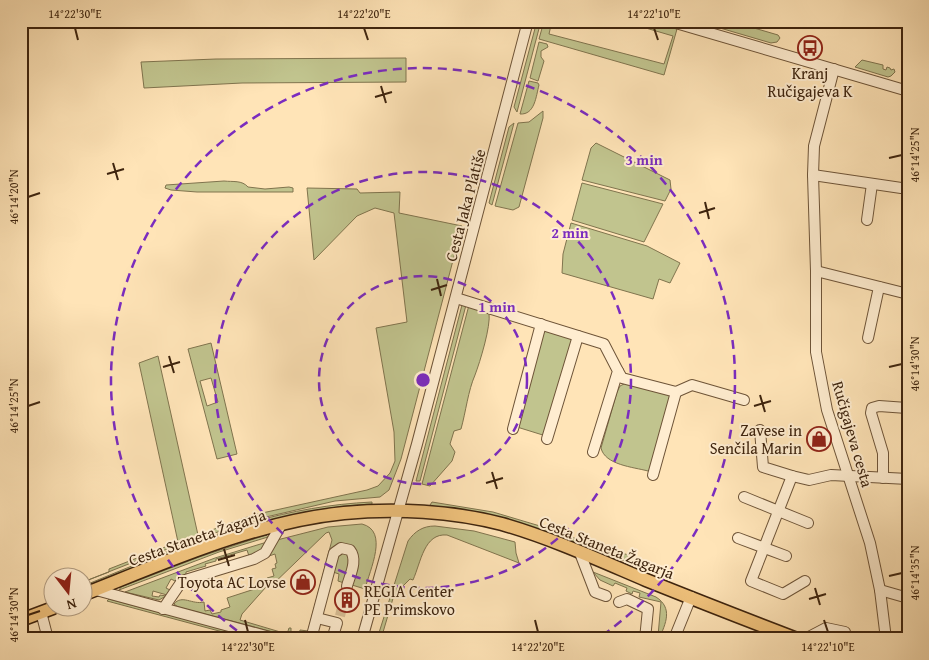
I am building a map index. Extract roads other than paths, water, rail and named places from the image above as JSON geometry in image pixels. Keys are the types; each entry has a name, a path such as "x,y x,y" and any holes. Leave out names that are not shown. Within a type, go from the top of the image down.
{"main road":[{"name":"Cesta Staneta Žagarja","path":"92,592 219,543 281,525 345,513 426,512 474,518 522,530 797,639"},
{"path":"21,620 42,612"}],"street":[{"name":"Cesta Jaka Platiše","path":"399,512 528,21"},
{"path":"668,21 908,91"},
{"name":"Ručigajeva cesta","path":"834,69 814,146 812,175 816,271 816,352 827,410 850,476 870,543 880,590 886,639"},
{"path":"812,175 908,189"},
{"path":"867,220 872,184"},
{"path":"816,271 908,294"},
{"path":"868,338 879,287"},
{"path":"456,298 604,344 622,378 676,392 692,385 744,400"},
{"path":"513,429 541,324"},
{"path":"547,439 578,336"},
{"path":"593,452 618,371"},
{"path":"653,475 676,392"},
{"path":"883,478 883,453 871,414 872,408 879,406 907,408"},
{"path":"760,430 763,466 792,476 809,480 831,475 908,479"},
{"path":"792,476 751,581 783,594 805,581"},
{"path":"744,497 808,523"},
{"path":"362,639 399,512"},
{"path":"163,609 182,581 254,559 264,553 281,525"},
{"path":"738,538 786,556"},
{"path":"311,639 334,553 345,548 350,550 354,560 347,586"},
{"path":"580,553 595,592 606,596"},
{"path":"96,590 277,639"},
{"path":"880,590 908,598"},
{"path":"674,639 691,597"},
{"path":"619,602 627,599 648,609 645,639"},
{"path":"47,618 48,639"},
{"path":"317,618 339,619 332,639"},
{"path":"805,639 826,628 845,632"}],"tunnel":[{"path":"340,616 347,586"}],"place":[{"name":"Kranj Ručigajeva K","path":"810,48"},
{"name":"Zavese in Senčila Marin","path":"819,439"},
{"name":"Toyota AC Lovse","path":"303,582"},
{"name":"REGIA Center PE Primskovo","path":"347,600"}]}
